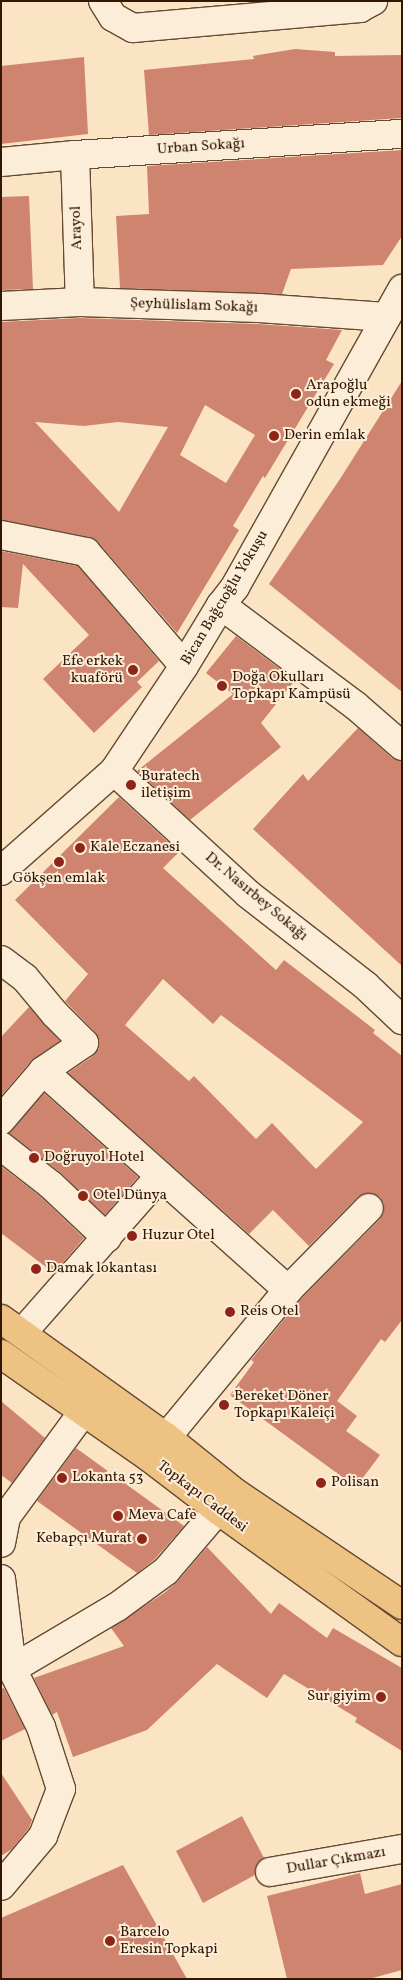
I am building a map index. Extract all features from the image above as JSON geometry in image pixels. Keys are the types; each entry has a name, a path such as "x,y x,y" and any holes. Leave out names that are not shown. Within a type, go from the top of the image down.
{"main road":[{"name":"Topkapı Caddesi","path":"12,1326 158,1447 402,1642"},
{"name":"Topkapı Caddesi","path":"1,1354 84,1411 158,1447"},
{"name":"Topkapı Caddesi","path":"228,1502 402,1605"}],"street":[{"path":"103,1 114,17 133,28 360,8 374,1"},
{"name":"Urban Sokağı","path":"1,162 75,155 402,134"},
{"name":"Arayol","path":"75,155 80,302"},
{"name":"Bican Bağcıoğlu Yokuşu","path":"1,871 114,771 235,587 402,289"},
{"name":"Şeyhülislam Sokağı","path":"1,306 80,302 259,308 386,317"},
{"path":"1,535 86,552 184,666"},
{"path":"221,606 356,706 402,746"},
{"name":"Dr. Nasırbey Sokağı","path":"114,771 248,894 366,986 402,1020"},
{"path":"1,960 25,978 55,1014 84,1043 43,1071 1,1120"},
{"path":"43,1071 288,1290"},
{"path":"1,1146 51,1185 107,1238"},
{"path":"12,1326 107,1238 160,1176"},
{"path":"158,1447 288,1290 369,1208"},
{"path":"1,1543 6,1517 84,1411"},
{"path":"12,1669 117,1607 166,1571 228,1502"},
{"path":"1,1579 12,1669 41,1728 61,1789 43,1836 1,1886"},
{"name":"Dullar Çıkmazı","path":"270,1872 402,1849"}],"building":[{"path":"295,49 335,52 335,56 402,55 402,118 149,135 144,70 254,59 253,56"},
{"path":"84,57 88,134 1,144 1,66"},
{"path":"402,150 402,236 383,265 291,269 282,294 120,288 116,216 149,214 147,166"},
{"path":"29,196 33,289 1,290 1,197"},
{"path":"80,318 258,324 342,330 326,360 334,364 265,478 263,476 233,526 239,530 177,633 97,541 89,537 1,520 1,322","holes":["205,405 255,435 226,483 180,455","35,422 84,426 118,422 168,427 119,512"]},
{"path":"402,381 402,692 269,584 340,479"},
{"path":"1,551 78,566 159,661 137,682 142,687 94,733 43,679 89,635 23,564 18,608 1,607"},
{"path":"236,636 295,680 261,723 281,747 190,820 137,771 233,694 206,673"},
{"path":"358,728 392,758 402,761 402,966 253,829 303,774 308,781"},
{"path":"119,797 179,852 163,868 276,970 284,960 375,1030 373,1033 402,1056 402,1320 385,1342 381,1339 337,1401 357,1416 346,1431 380,1455 356,1487 230,1395 254,1362 251,1360 300,1300 380,1219 384,1212 384,1204 380,1197 372,1193 365,1193 358,1197 309,1246 273,1210 249,1234 68,1073 93,1056 99,1048 99,1039 95,1032 65,1001 88,974 15,900","holes":["163,979 213,1024 221,1015 363,1122 316,1169 272,1123 256,1139 194,1076 189,1081 125,1025"]},
{"path":"29,1007 60,1041 31,1061 1,1096 1,1037"},
{"path":"44,1093 138,1177 105,1215 61,1173 9,1133"},
{"path":"1,1166 41,1197 84,1238 54,1273 1,1233"},
{"path":"1,1401 45,1438 12,1483 1,1475"},
{"path":"76,1448 184,1526 155,1559 137,1573 37,1501"},
{"path":"207,1547 271,1614 279,1603 327,1638 333,1628 402,1668 402,1751 355,1722 357,1718 284,1674 267,1698 217,1664 147,1730 73,1757 57,1712 52,1715 34,1678 124,1646 111,1628 164,1593 178,1581"},
{"path":"4,1688 25,1729 1,1741 1,1689"},
{"path":"1,1773 32,1820 29,1828 12,1849 1,1856"},
{"path":"242,1816 264,1858 256,1866 255,1875 203,1903 176,1851"},
{"name":"Barcelo Eresin Topkapi","path":"123,1865 187,1979 1,1979 1,1918"},
{"path":"360,1873 365,1894 402,1884 402,1970 369,1979 287,1979 267,1896"}],"place":[{"name":"Arapoğlu odun ekmeği","path":"296,394"},
{"name":"Derin emlak","path":"274,436"},
{"name":"Efe erkek kuaförü","path":"133,670"},
{"name":"Doğa Okulları Topkapı Kampüsü","path":"222,686"},
{"name":"Buratech iletişim","path":"131,785"},
{"name":"Kale Eczanesi","path":"80,848"},
{"name":"Gökşen emlak","path":"59,862"},
{"name":"Doğruyol Hotel","path":"34,1158"},
{"name":"Otel Dünya","path":"83,1196"},
{"name":"Huzur Otel","path":"132,1236"},
{"name":"Damak lokantası","path":"36,1269"},
{"name":"Reis Otel","path":"230,1312"},
{"name":"Bereket Döner Topkapı Kaleiçi","path":"224,1405"},
{"name":"Lokanta 53","path":"62,1478"},
{"name":"Polisan","path":"321,1483"},
{"name":"Meva Cafe","path":"118,1516"},
{"name":"Kebapçı Murat","path":"142,1539"},
{"name":"Sur giyim","path":"381,1697"},
{"name":"Barcelo Eresin Topkapi","path":"110,1941"}]}
